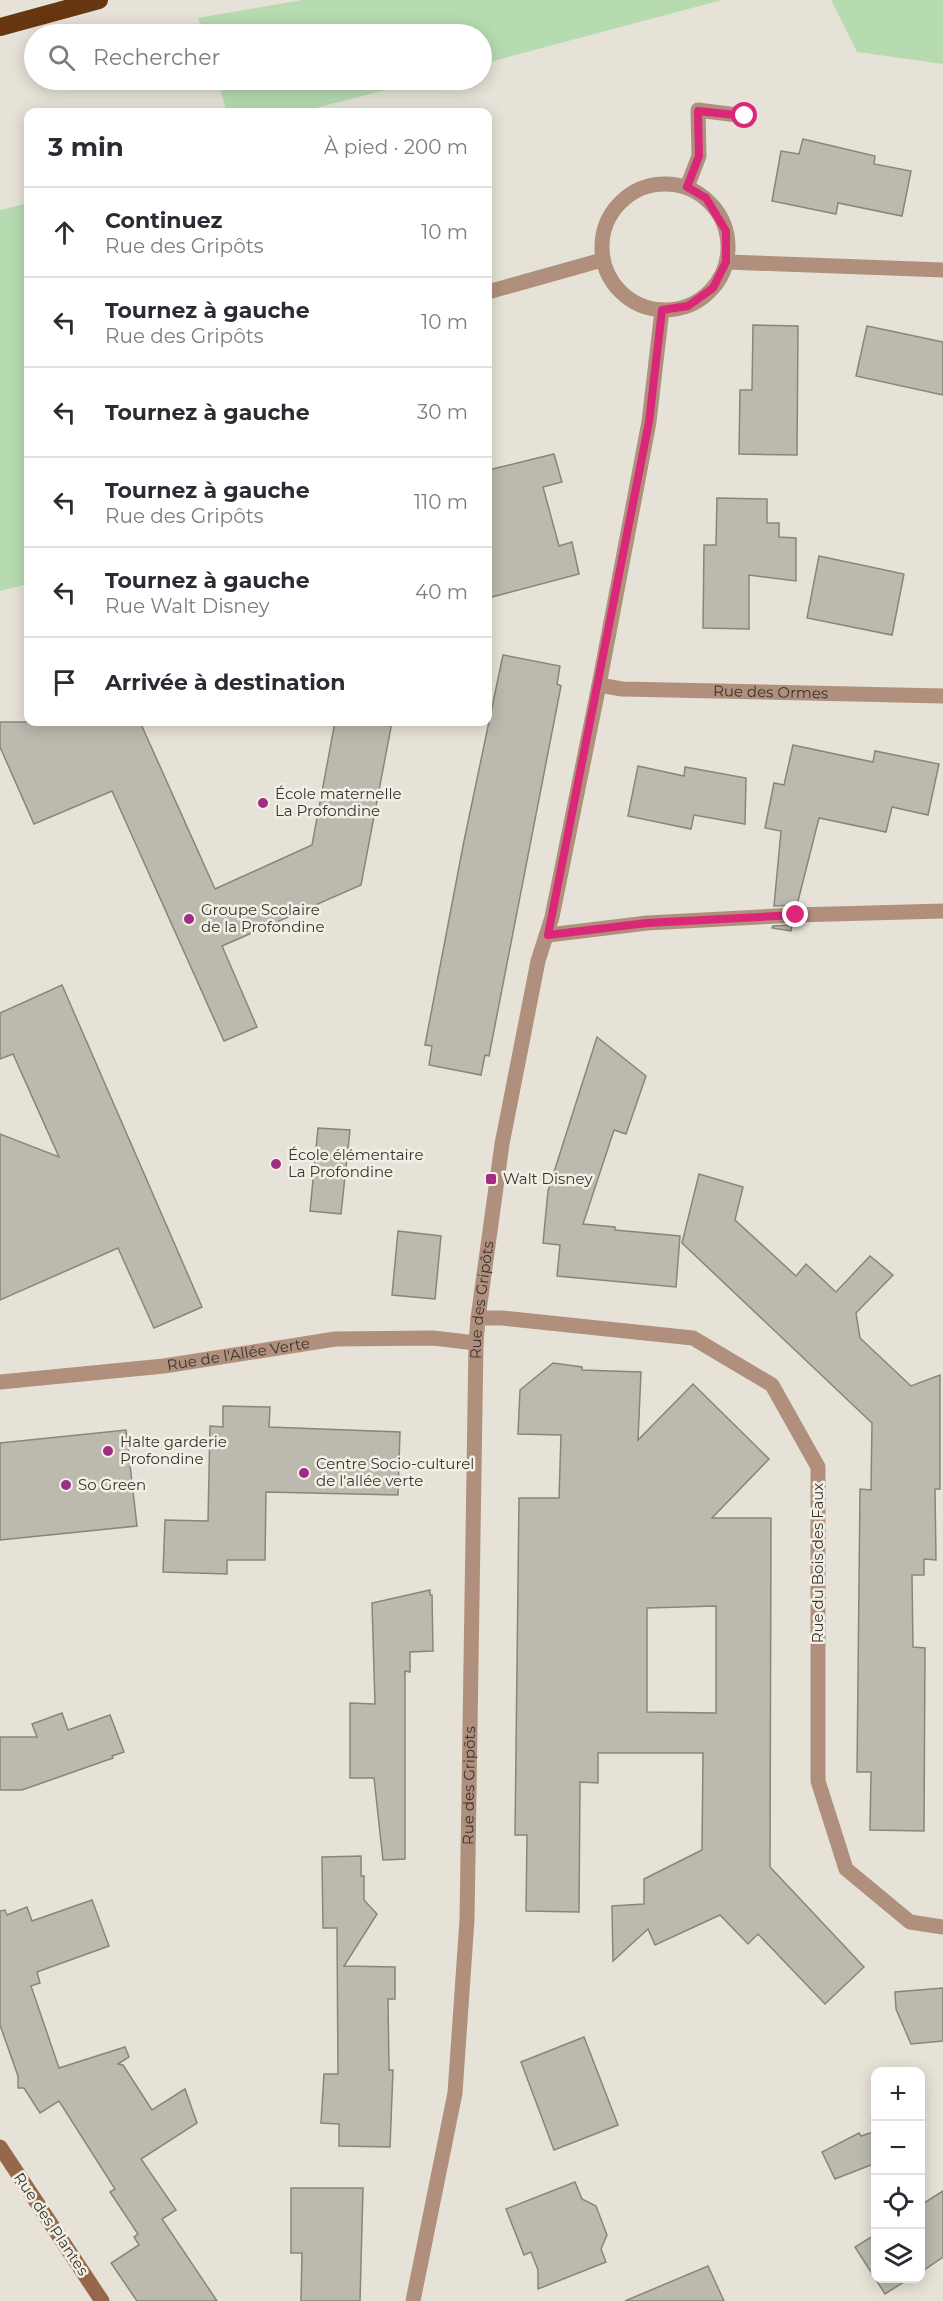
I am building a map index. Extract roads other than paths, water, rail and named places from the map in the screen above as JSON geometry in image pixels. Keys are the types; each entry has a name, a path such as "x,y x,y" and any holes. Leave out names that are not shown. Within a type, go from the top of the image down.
{"highway":[{"path":"0,27 99,0"}],"street":[{"path":"687,187 699,156 698,111 745,116"},
{"path":"671,183 687,187 706,198 726,231 726,262 713,288 688,306 662,310 637,304 613,283 602,260 602,234 610,213 638,188 671,183"},
{"path":"492,291 602,260"},
{"path":"726,262 943,270"},
{"name":"Rue des Gripôts","path":"414,2301 454,2093 467,1920 478,1318 502,1144 538,961 548,935 599,685 649,422 662,310"},
{"name":"Rue des Ormes","path":"599,685 622,689 943,696"},
{"path":"548,935 647,923 796,915 943,911"},
{"name":"Rue du Bois des Faux","path":"478,1318 502,1318 693,1338 772,1385 818,1467 818,1781 846,1869 909,1922 943,1927"},
{"name":"Rue de l'Allée Verte","path":"0,1382 164,1366 335,1340 433,1338 476,1343"},
{"name":"Rue des Plantes","path":"0,2147 102,2301"}],"place":[{"name":"École maternelle La Profondine","path":"263,803"},
{"name":"Groupe Scolaire de la Profondine","path":"189,919"},
{"name":"École élémentaire La Profondine","path":"276,1164"},
{"name":"Walt Disney","path":"491,1179"},
{"name":"Halte garderie Profondine","path":"108,1451"},
{"name":"Centre Socio-culturel de l'allée verte","path":"304,1473"},
{"name":"So Green","path":"66,1485"}]}
